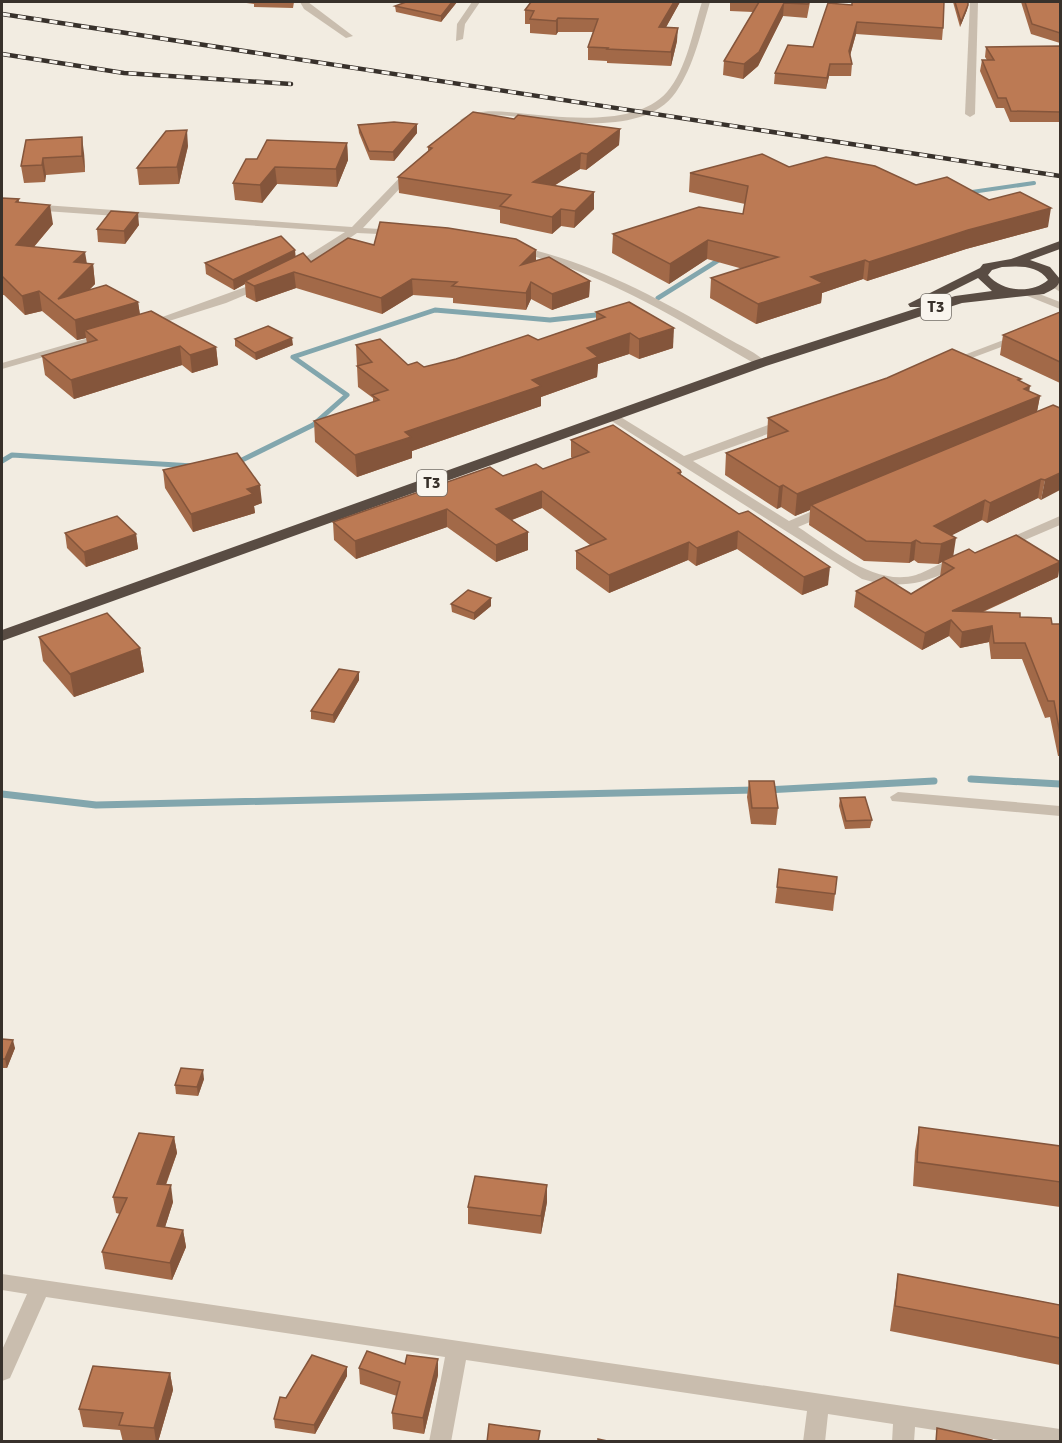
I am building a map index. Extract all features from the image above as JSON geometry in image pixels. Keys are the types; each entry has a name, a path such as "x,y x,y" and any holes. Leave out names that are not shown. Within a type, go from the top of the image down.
{"highway":[{"name":"T3","path":"862,329 994,265 1011,262 1060,245"},
{"name":"T3","path":"2,636 761,363 960,299 1011,292 1029,293 1048,289 1057,274 1011,262"},
{"name":"T3","path":"984,271 982,275 990,285 1011,292"}],"street":[{"path":"304,2 307,7 349,36"},
{"path":"459,39 461,24 476,2"},
{"path":"456,126 482,114 605,118 634,115 657,106 671,93 680,75 706,2"},
{"path":"970,114 974,2"},
{"path":"137,328 222,301 278,277 316,257 355,230 416,166"},
{"path":"2,205 402,234"},
{"path":"508,247 541,253 583,266 761,363"},
{"path":"1029,293 1060,306"},
{"path":"2,366 114,334"},
{"path":"939,366 1027,334"},
{"path":"614,417 867,576 886,583 912,582 1060,520"},
{"path":"684,460 795,419"},
{"path":"787,527 842,504"},
{"path":"898,797 1060,811"},
{"path":"2,1282 1060,1439"},
{"path":"2,1372 40,1287"},
{"path":"440,1442 457,1349"},
{"path":"814,1442 819,1402"},
{"path":"903,1442 905,1415"}],"building":[{"path":"406,2 452,2 441,16 395,6"},
{"path":"531,2 674,2 659,27 678,28 671,52 588,47 598,19 558,18 556,21 530,19 534,11 525,10"},
{"path":"759,2 809,2 808,4 784,3 759,52 744,64 724,61"},
{"path":"852,2 944,2 943,28 857,22 849,51 852,64 830,64 827,78 775,73 788,45 813,47 828,3 852,5"},
{"path":"955,2 968,2 961,22"},
{"path":"1025,2 1060,2 1060,33 1032,24"},
{"path":"1060,46 1060,112 1011,111 1006,98 998,98 982,60 994,60 986,47"},
{"path":"473,112 514,119 518,115 620,129 587,154 581,153 533,182 594,192 575,211 561,209 552,217 500,206 511,195 398,177 432,148 428,147"},
{"path":"394,122 417,124 393,152 369,151 358,125"},
{"path":"187,130 177,167 137,168 166,131"},
{"path":"82,137 82,156 43,158 42,165 21,166 26,140"},
{"path":"267,140 347,143 336,169 275,167 260,185 233,183 246,159 257,159"},
{"path":"762,154 789,167 826,157 875,166 916,185 947,177 989,200 1020,192 1051,208 811,277 823,283 758,304 711,278 778,257 708,240 670,264 613,234 699,207 743,214 748,186 690,173"},
{"path":"2,198 19,199 16,202 50,205 16,245 85,252 74,262 93,264 58,299 106,285 138,302 75,320 39,291 22,296 2,276"},
{"path":"111,211 138,213 124,231 97,229"},
{"path":"380,222 448,228 516,239 536,250 521,265 549,257 590,281 552,294 531,282 526,293 452,286 457,282 412,279 381,298 294,272 254,286 245,281 303,253 311,262 348,238 374,245"},
{"path":"281,236 295,250 233,280 205,263"},
{"path":"629,302 674,328 639,339 630,333 587,348 598,357 532,380 541,386 405,432 411,437 355,455 314,421 379,400 372,395 388,390 357,366 372,362 356,345 380,339 408,365 417,362 424,367 528,335 538,340 605,317 596,312"},
{"path":"151,311 216,347 190,355 180,346 71,380 42,356 97,340 85,330"},
{"path":"1060,312 1060,362 1003,335"},
{"path":"268,326 292,338 255,353 235,339"},
{"path":"952,349 1021,379 1018,380 1030,386 1024,389 1040,396 797,494 783,485 779,487 726,453 788,431 768,418 887,378"},
{"path":"1053,405 1060,408 1060,473 1045,480 1041,479 990,503 985,500 934,526 956,538 941,544 921,543 916,540 911,543 866,541 811,505"},
{"path":"613,425 680,470 681,472 678,473 739,514 748,511 830,567 804,577 738,531 697,548 689,542 609,575 576,551 606,539 542,491 496,509 528,532 496,545 447,509 355,541 333,522 490,467 503,476 536,464 543,469 589,452 571,440"},
{"path":"237,453 260,485 247,489 253,494 191,514 163,470"},
{"path":"117,516 136,534 84,552 65,533"},
{"path":"1016,535 1060,562 952,611 1020,613 1020,617 1051,618 1052,624 1060,624 1060,734 1054,701 1048,701 1025,643 994,643 992,626 962,632 951,620 925,633 856,591 884,577 911,594 954,568 942,561 969,549 975,553"},
{"path":"468,590 491,598 474,613 451,604"},
{"path":"107,613 140,648 70,674 39,637"},
{"path":"339,669 359,672 333,715 311,711"},
{"path":"749,781 774,781 778,808 752,808"},
{"path":"865,797 872,820 846,821 840,798"},
{"path":"779,869 837,877 835,894 777,887"},
{"path":"2,1039 13,1040 5,1059 2,1059"},
{"path":"181,1068 203,1070 197,1087 175,1085"},
{"path":"919,1127 1060,1146 1060,1182 917,1162"},
{"path":"139,1133 174,1137 157,1184 171,1185 157,1226 183,1230 170,1263 102,1252 127,1198 113,1197"},
{"path":"475,1176 547,1185 541,1216 468,1207"},
{"path":"898,1274 1060,1305 1060,1338 895,1306"},
{"path":"367,1351 405,1364 407,1355 438,1359 423,1418 392,1413 400,1382 359,1368"},
{"path":"312,1355 347,1367 314,1425 274,1419 280,1397 286,1398"},
{"path":"93,1366 170,1373 154,1428 119,1425 123,1413 79,1409"},
{"path":"489,1424 540,1431 538,1442 487,1442"},
{"path":"937,1428 992,1440 992,1442 936,1442"}],"waterway":[{"path":"965,193 1034,183"},
{"path":"658,298 722,258"},
{"path":"236,463 313,425 347,395 293,357 435,310 550,320 605,314"},
{"path":"2,461 12,455 193,466"},
{"path":"971,779 1060,784"},
{"path":"766,790 934,781"},
{"path":"2,794 96,805 755,790"}],"railway":[{"path":"2,14 1060,176"},
{"path":"2,54 124,73 291,84"}]}
